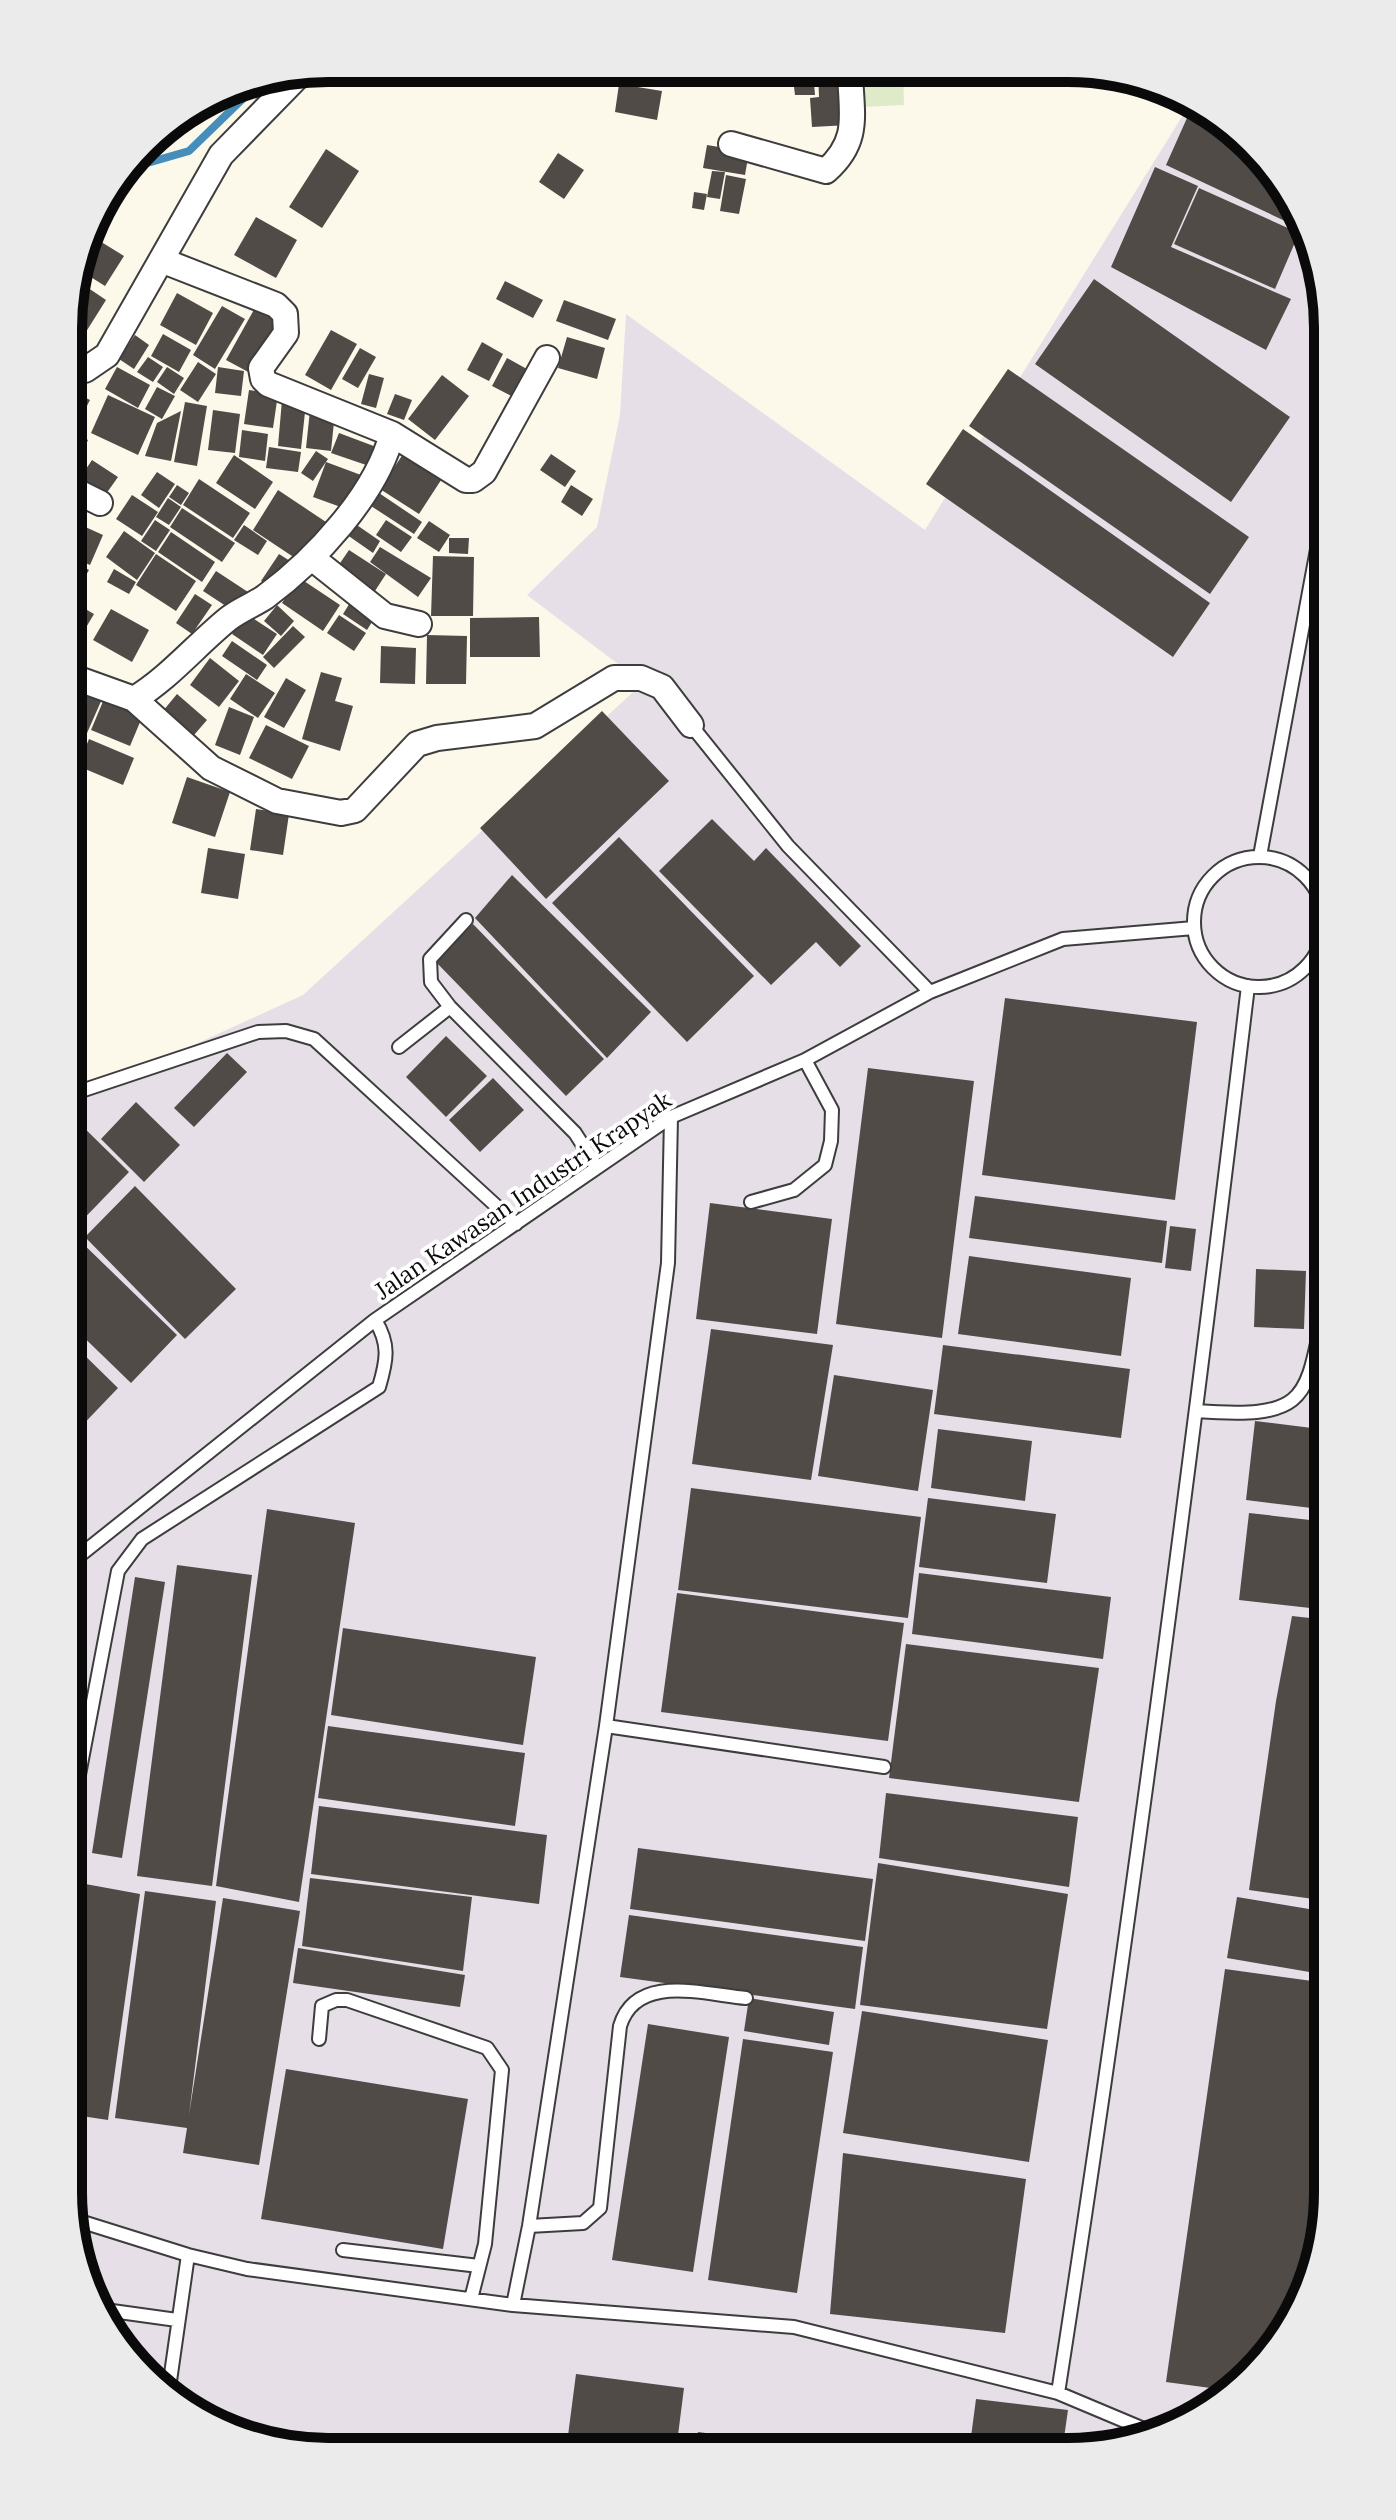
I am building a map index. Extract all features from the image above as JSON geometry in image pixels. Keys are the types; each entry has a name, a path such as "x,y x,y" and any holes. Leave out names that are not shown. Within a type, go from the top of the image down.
{"street":[{"path":"731,144 826,171 847,149 851,133 850,82"},
{"path":"82,370 107,355 229,142 287,86"},
{"path":"161,260 276,305 285,314 286,333 261,368 263,379 268,384 392,434 454,476 473,480 484,472 547,358"},
{"path":"134,699 154,687 231,617 264,598 312,558 374,480 392,434"},
{"path":"82,494 100,503"},
{"path":"312,558 385,616 419,624"},
{"path":"82,680 134,699 211,768 277,801 341,813 355,810 417,744 437,738 535,726 614,678 641,678 662,687 691,725"}],"lane":[{"path":"1260,856 1314,566"},
{"path":"691,725 788,846 930,992"},
{"path":"1313,885 1299,869 1281,859 1260,856 1239,859 1219,869 1204,886 1195,906 1194,928 1199,948 1211,966 1227,979 1248,986 1280,983 1308,965 1314,956"},
{"path":"466,920 430,959 431,982 450,1007 575,1133 597,1167"},
{"name":"Jalan Kawasan Industri Krapyak","path":"82,1554 375,1320 671,1117 805,1060 930,992 1063,939 1194,928"},
{"path":"1058,2393 1092,2177 1197,1411 1248,986"},
{"path":"399,1047 450,1007"},
{"path":"82,1091 258,1032 286,1031 314,1039 516,1224"},
{"path":"751,1202 794,1190 825,1165 831,1141 832,1110 805,1060"},
{"path":"513,2305 529,2226 606,1726 668,1263 671,1117"},
{"path":"82,1759 118,1571 142,1539 241,1479 379,1387 387,1359 386,1338 375,1320"},
{"path":"1197,1411 1239,1414 1272,1411 1294,1403 1307,1383 1313,1355"},
{"path":"606,1726 884,1767"},
{"path":"529,2226 583,2223 600,2208 620,2026 629,2006 639,1997 668,1991 746,1998"},
{"path":"319,2039 318,2017 322,2006 336,2000 347,2000 487,2048 497,2058 502,2070 485,2244 471,2299"},
{"path":"85,2223 188,2255 247,2269 513,2305 794,2327 1058,2393 1139,2427"},
{"path":"343,2250 479,2266"},
{"path":"170,2380 188,2255"},
{"path":"113,2311 177,2320"}],"shaded area":[{"path":"1185,112 1230,143 1253,166 1289,219 1306,265 1314,328 1313,2208 1306,2255 1295,2286 1263,2342 1218,2387 1177,2413 1147,2425 1100,2436 328,2438 296,2436 249,2425 219,2413 192,2396 166,2377 143,2354 107,2301 87,2240 83,2208 82,1086 163,1059 303,995 643,683 527,595 597,527 620,415 626,314 925,530"}],"green space":[{"path":"861,82 903,82 904,105 862,107"}],"building":[{"path":"793,82 814,82 815,95 795,95"},
{"path":"818,82 847,82 849,125 812,127 810,98 819,97"},
{"path":"619,84 662,91 657,120 615,112"},
{"path":"1189,114 1230,143 1253,166 1291,224 1166,165"},
{"path":"707,145 749,152 745,175 703,168"},
{"path":"326,149 359,171 322,228 289,207"},
{"path":"558,153 584,170 564,199 539,182"},
{"path":"1155,167 1198,186 1171,247 1291,299 1266,350 1111,267"},
{"path":"712,171 725,172 720,199 707,197"},
{"path":"726,175 746,179 739,214 720,211"},
{"path":"1199,188 1294,231 1297,238 1275,289 1174,244"},
{"path":"694,192 707,194 704,210 692,208"},
{"path":"256,217 297,240 276,278 234,255"},
{"path":"98,240 124,256 105,286 88,275"},
{"path":"1094,279 1290,417 1231,502 1035,364"},
{"path":"505,281 543,300 533,318 496,299"},
{"path":"86,286 106,300 82,338"},
{"path":"177,293 213,313 196,345 160,325"},
{"path":"564,300 616,319 608,340 556,321"},
{"path":"222,306 245,319 215,369 193,355"},
{"path":"256,306 282,321 252,374 226,360"},
{"path":"331,330 357,344 331,390 305,375"},
{"path":"163,334 191,350 179,372 151,356"},
{"path":"135,335 149,345 134,369 119,359"},
{"path":"567,337 605,348 597,379 558,368"},
{"path":"482,342 503,354 489,381 467,370"},
{"path":"360,348 376,357 358,388 342,379"},
{"path":"148,357 163,367 153,382 137,372"},
{"path":"507,358 534,373 519,400 492,386"},
{"path":"198,362 216,374 198,402 180,390"},
{"path":"117,367 150,385 138,408 105,389"},
{"path":"167,367 184,378 174,394 157,382"},
{"path":"218,367 244,371 241,396 215,393"},
{"path":"1008,369 1249,537 1210,594 969,426"},
{"path":"369,374 384,378 376,408 361,404"},
{"path":"442,375 469,396 435,440 408,419"},
{"path":"157,387 175,396 162,419 145,409"},
{"path":"249,390 278,394 273,428 244,424"},
{"path":"395,394 412,400 404,420 387,414"},
{"path":"108,395 155,417 138,455 91,433"},
{"path":"82,396 90,400 82,415"},
{"path":"282,400 306,403 301,449 278,446"},
{"path":"185,402 207,406 197,466 174,462"},
{"path":"213,410 240,414 235,453 208,450"},
{"path":"310,410 335,412 331,451 306,448"},
{"path":"181,411 171,461 145,456 157,423"},
{"path":"963,429 1210,603 1173,657 926,484"},
{"path":"242,430 268,434 265,461 239,457"},
{"path":"339,433 379,448 372,467 331,453"},
{"path":"82,437 88,440 82,453"},
{"path":"269,447 301,452 298,472 266,468"},
{"path":"407,448 445,474 419,514 380,489"},
{"path":"316,451 328,459 313,481 301,473"},
{"path":"551,454 576,471 565,487 540,470"},
{"path":"234,455 273,482 255,509 216,483"},
{"path":"92,460 118,477 101,501 82,488 82,475"},
{"path":"326,462 361,475 349,510 313,497"},
{"path":"157,472 175,484 159,508 141,495"},
{"path":"199,479 250,513 233,538 183,505"},
{"path":"177,485 189,493 181,505 169,497"},
{"path":"571,485 593,499 582,516 561,502"},
{"path":"278,490 326,522 301,562 253,530"},
{"path":"379,493 422,522 414,534 371,506"},
{"path":"82,495 94,501 82,519"},
{"path":"132,495 158,512 142,536 116,519"},
{"path":"168,498 181,507 169,525 156,517"},
{"path":"182,508 235,543 222,562 170,527"},
{"path":"155,520 170,530 156,551 141,541"},
{"path":"386,520 412,537 401,552 376,535"},
{"path":"351,521 380,541 373,553 343,532"},
{"path":"429,521 450,535 439,552 417,538"},
{"path":"82,525 103,535 90,565 82,561"},
{"path":"244,525 267,541 258,555 234,540"},
{"path":"124,531 155,553 137,580 106,557"},
{"path":"171,532 215,562 202,582 158,552"},
{"path":"449,538 469,538 468,554 449,553"},
{"path":"380,547 431,578 418,597 370,562"},
{"path":"349,550 386,574 373,594 336,569"},
{"path":"156,554 196,581 176,611 136,585"},
{"path":"279,554 290,561 272,588 261,581"},
{"path":"433,556 474,557 473,616 431,616"},
{"path":"82,566 89,570 82,582"},
{"path":"114,569 136,582 129,594 107,582"},
{"path":"216,571 248,592 235,612 203,591"},
{"path":"298,577 340,605 323,631 282,603"},
{"path":"195,594 212,605 192,634 176,623"},
{"path":"353,598 377,614 367,630 343,614"},
{"path":"277,605 294,621 281,636 264,621"},
{"path":"82,607 94,614 82,634"},
{"path":"111,609 149,630 132,662 93,640"},
{"path":"245,613 277,634 263,655 232,634"},
{"path":"339,615 366,633 354,651 327,633"},
{"path":"539,617 540,657 470,657 470,618"},
{"path":"293,626 305,637 274,668 263,657"},
{"path":"427,635 467,636 466,684 426,684"},
{"path":"232,641 267,665 257,680 222,656"},
{"path":"381,646 416,648 415,684 380,683"},
{"path":"210,658 239,681 219,707 190,685"},
{"path":"321,672 342,678 335,701 353,706 340,751 302,739"},
{"path":"246,674 275,693 258,718 230,699"},
{"path":"286,678 306,690 284,728 264,717"},
{"path":"82,690 102,699 82,739"},
{"path":"177,694 207,720 188,742 158,717"},
{"path":"104,699 143,715 130,746 91,730"},
{"path":"229,707 254,717 240,755 215,745"},
{"path":"602,711 669,781 546,899 480,828"},
{"path":"266,725 309,746 292,779 249,758"},
{"path":"89,739 134,758 123,785 82,768 82,756"},
{"path":"187,777 230,792 215,837 172,823"},
{"path":"256,809 289,814 283,855 250,850"},
{"path":"712,819 754,861 766,848 861,946 840,967 816,942 771,985 659,871"},
{"path":"619,837 754,976 687,1042 552,903"},
{"path":"208,848 245,854 238,899 201,893"},
{"path":"512,875 651,1012 607,1058 475,918"},
{"path":"473,924 604,1059 566,1096 435,961"},
{"path":"1005,998 1197,1022 1175,1200 982,1175"},
{"path":"446,1036 487,1076 446,1117 406,1077"},
{"path":"227,1053 247,1072 194,1127 174,1108"},
{"path":"868,1068 974,1081 942,1338 836,1324"},
{"path":"493,1078 524,1110 480,1152 449,1120"},
{"path":"136,1102 180,1145 144,1182 101,1139"},
{"path":"82,1126 129,1172 82,1221"},
{"path":"135,1186 236,1289 185,1339 85,1237"},
{"path":"975,1196 1167,1221 1162,1263 969,1238"},
{"path":"710,1203 832,1219 817,1334 696,1319"},
{"path":"1170,1226 1196,1229 1191,1271 1165,1268"},
{"path":"82,1243 177,1335 131,1383 82,1336"},
{"path":"969,1256 1131,1278 1121,1356 958,1334"},
{"path":"1256,1269 1306,1271 1304,1329 1254,1327"},
{"path":"711,1329 833,1345 811,1480 692,1464"},
{"path":"943,1345 1130,1369 1121,1438 934,1414"},
{"path":"82,1353 118,1388 82,1426"},
{"path":"834,1375 933,1390 918,1491 818,1476"},
{"path":"1255,1421 1313,1428 1313,1508 1246,1500"},
{"path":"938,1429 1032,1441 1025,1501 931,1488"},
{"path":"691,1488 921,1517 908,1618 678,1590"},
{"path":"928,1498 1056,1514 1047,1583 919,1567"},
{"path":"267,1509 355,1523 299,1902 216,1886"},
{"path":"1249,1513 1313,1520 1313,1608 1239,1600"},
{"path":"177,1565 252,1575 212,1886 137,1876"},
{"path":"919,1573 1111,1597 1103,1659 912,1634"},
{"path":"135,1577 165,1582 122,1858 92,1853"},
{"path":"677,1593 904,1623 888,1741 661,1712"},
{"path":"1292,1616 1313,1618 1313,1899 1249,1890 1276,1701"},
{"path":"343,1628 536,1657 523,1745 331,1715"},
{"path":"906,1644 1099,1668 1079,1802 889,1778"},
{"path":"328,1726 525,1753 515,1826 318,1798"},
{"path":"886,1793 1078,1817 1069,1887 879,1858"},
{"path":"319,1806 547,1835 539,1904 311,1874"},
{"path":"638,1848 873,1879 865,1941 630,1909"},
{"path":"878,1863 1068,1894 1047,2029 860,2005"},
{"path":"310,1878 472,1897 463,1971 302,1946"},
{"path":"82,1883 140,1894 108,2120 82,2116"},
{"path":"145,1891 216,1901 189,2115 223,1898 300,1911 259,2165 183,2153 187,2128 115,2118"},
{"path":"1237,1897 1313,1910 1313,1973 1227,1958"},
{"path":"629,1915 863,1947 855,2009 620,1977"},
{"path":"298,1948 465,1975 460,2007 293,1983"},
{"path":"1225,1969 1313,1981 1313,2208 1306,2255 1295,2286 1263,2342 1218,2387 1166,2382"},
{"path":"749,1998 834,2012 829,2045 744,2031"},
{"path":"862,2011 1048,2040 1029,2162 843,2133"},
{"path":"648,2024 729,2037 693,2272 612,2260"},
{"path":"743,2039 833,2052 797,2293 708,2280"},
{"path":"286,2069 468,2099 443,2249 261,2219"},
{"path":"843,2153 1026,2179 1005,2333 830,2314"},
{"path":"576,2374 684,2388 678,2438 568,2438"},
{"path":"976,2399 1068,2410 1064,2438 971,2438"},
{"path":"698,2432 744,2438 697,2438"}],"waterway":[{"path":"145,164 189,151 244,97"}]}
